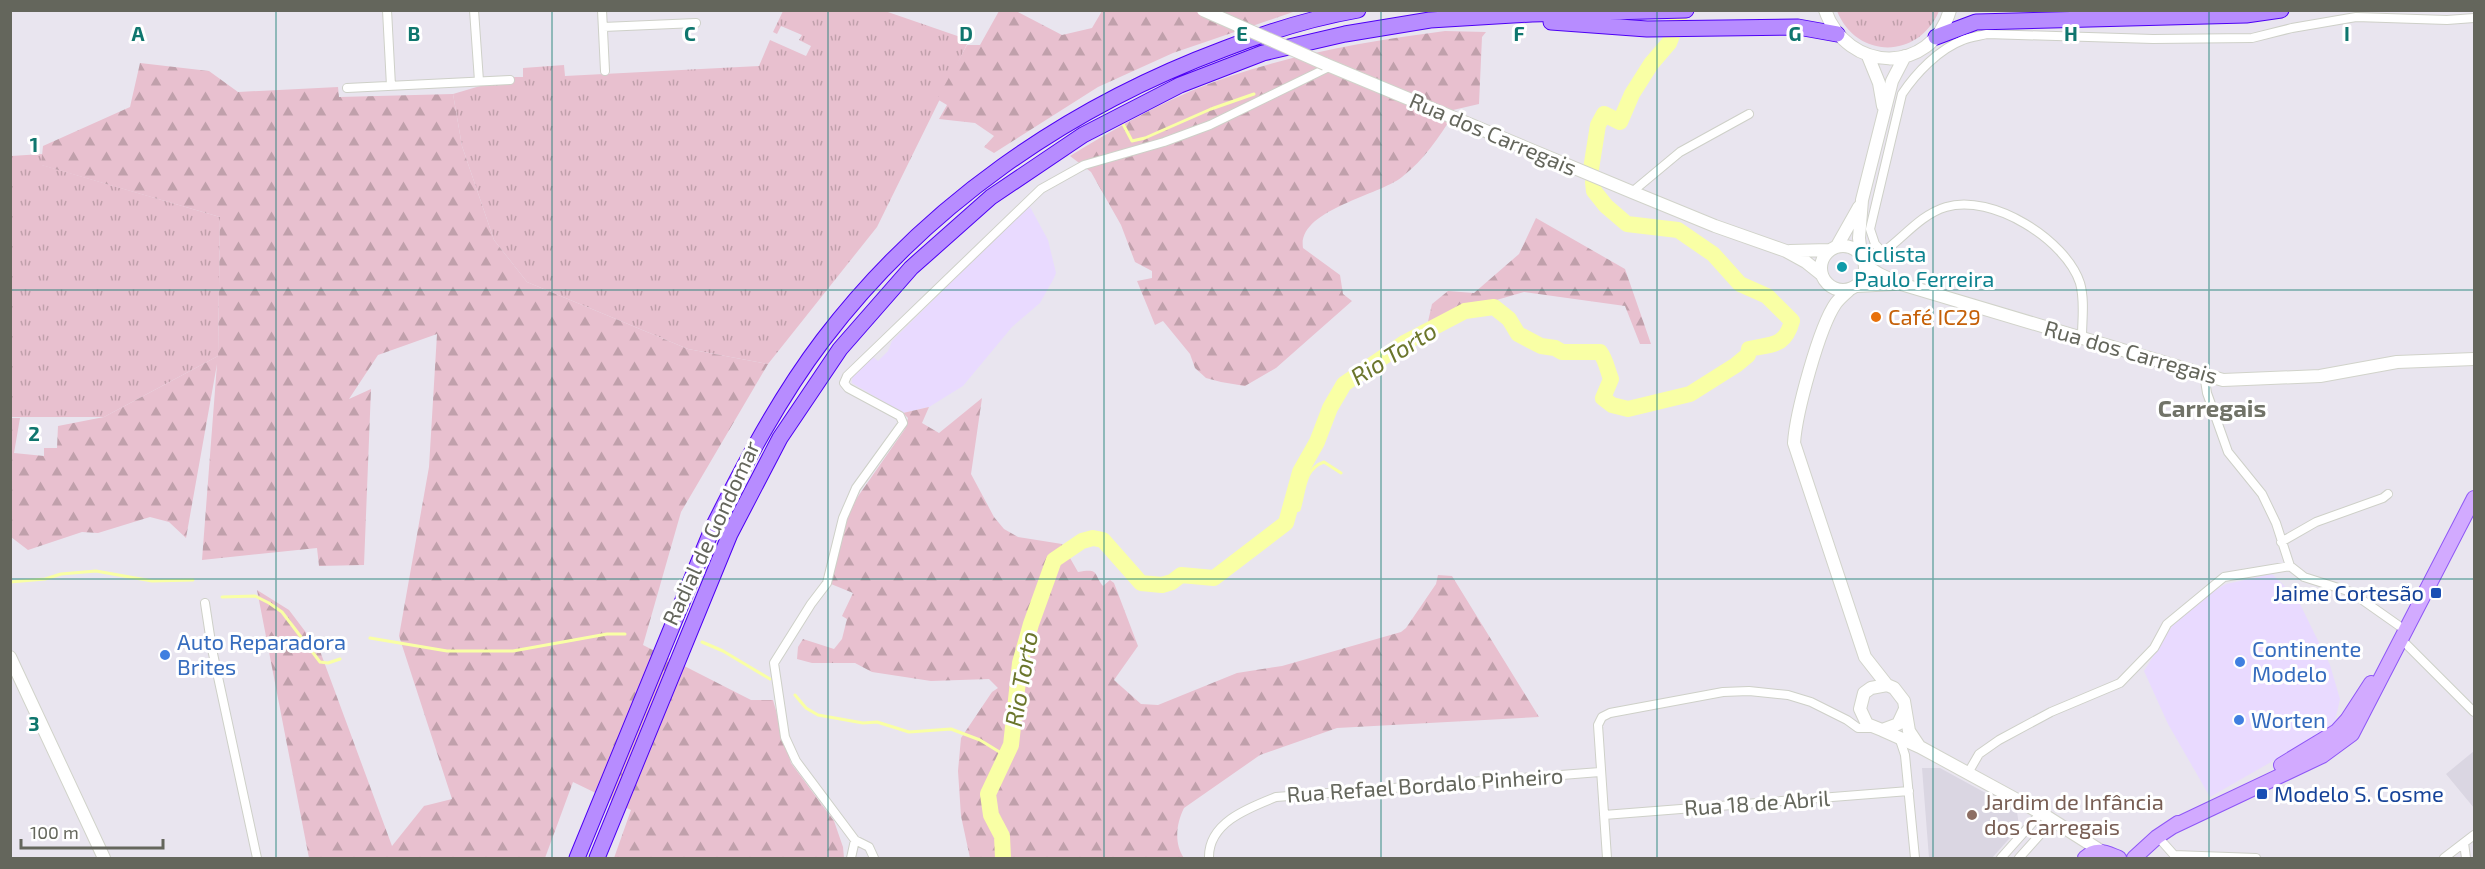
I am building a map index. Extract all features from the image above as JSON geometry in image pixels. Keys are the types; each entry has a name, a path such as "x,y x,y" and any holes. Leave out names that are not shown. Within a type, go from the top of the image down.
{"highway":[{"name":"Radial de Gondomar","path":"580,853 713,528 764,430 823,340 896,256 979,182 1071,120 1171,69 1260,35 1358,10"},
{"path":"1532,18 1686,10"},
{"path":"1936,37 1976,22 2246,15 2281,10"},
{"name":"Radial de Gondomar","path":"598,856 730,534 780,438 840,349 911,268 991,197 1083,135 1180,85 1263,53 1345,34 1430,20 1491,17 1532,18"},
{"path":"1532,18 1647,29 1798,27 1837,34"}],"main road":[{"path":"2133,858 2189,814 2331,737 2348,720 2391,650 2403,635 2475,498"},
{"path":"2083,858 2095,852 2112,856"}],"street":[{"path":"387,10 391,86"},
{"path":"474,10 479,81"},
{"path":"602,10 605,71"},
{"name":"Rua dos Carregais","path":"1203,10 1328,65 1632,192 1786,251 1806,262 1823,278"},
{"path":"1825,10 1837,34 1856,51 1868,56 1886,58 1905,56 1917,51 1936,37 1950,10"},
{"path":"1884,254 1871,237 1870,229 1902,94 1913,77 1962,40 1987,34 2141,39 2252,38 2292,28 2356,17 2447,20 2475,18"},
{"path":"603,27 696,23"},
{"path":"1868,56 1879,83 1883,110"},
{"path":"1878,729 1862,717 1860,709 1867,676 1865,657 1794,443 1796,421 1826,322 1836,303 1863,279 1863,260 1859,238 1862,200 1883,110 1892,81 1905,56"},
{"path":"874,858 869,848 855,840 796,761 785,737 774,663 827,583 843,518 856,488 903,423 900,416 848,388 844,383 847,376 880,347 1022,206 1049,184 1084,165 1164,142 1210,125 1328,65"},
{"path":"347,88 510,80"},
{"path":"1632,192 1680,152 1749,114"},
{"path":"1826,322 1828,301 1823,278 1823,257 1833,248 1862,200"},
{"path":"1833,248 1846,245 1863,260 1875,259 1884,254 1916,223 1947,207 1965,204 2021,220 2043,235 2072,264 2083,295 2082,337"},
{"name":"Rua dos Carregais","path":"1786,251 1833,248"},
{"name":"Rua dos Carregais","path":"1863,260 1879,274 1901,284 2223,380 2320,376 2397,362 2475,359"},
{"path":"1823,278 1840,291 1853,288"},
{"name":"Rua dos Carregais","path":"1853,288 1878,283 1901,284"},
{"path":"2204,374 2207,393 2228,452 2262,494 2276,523 2290,566 2304,577 2351,592 2403,635 2475,712"},
{"path":"2281,542 2316,522 2383,498 2388,494"},
{"path":"1968,773 1979,754 1999,740 2050,712 2120,683 2154,648 2167,624 2224,577 2290,566"},
{"path":"205,603 212,649 257,858"},
{"path":"10,657 104,858"},
{"path":"1865,657 1887,685 1900,693 1909,731 1920,747"},
{"path":"1864,693 1870,688 1887,685"},
{"path":"1607,858 1598,725 1602,717 1610,713 1723,692 1788,696 1811,702 1858,728 1878,729 1899,736 2053,820 2074,835 2112,856"},
{"path":"1878,729 1898,724 1905,709"},
{"path":"1847,720 1862,717"},
{"path":"1899,736 1905,754 1915,858"},
{"name":"Rua Refael Bordalo Pinheiro","path":"1209,858 1212,838 1223,825 1251,806 1276,796 1600,772"},
{"name":"Rua 18 de Abril","path":"1604,815 1909,791"},
{"path":"2001,858 2040,813"},
{"path":"2019,858 2053,820"},
{"path":"2074,835 2083,858"},
{"path":"2444,858 2475,835"},
{"path":"2158,837 2174,855 2256,858"},
{"path":"851,858 855,840"},
{"path":"2464,843 2466,858"}],"shaded area":[{"path":"1029,205 1048,240 1056,273 1040,303 1012,327 963,386 929,407 903,413 852,383 852,375 873,357 878,361 888,351 892,341"},
{"path":"2272,574 2297,598 2330,665 2340,699 2334,726 2210,797 2168,724 2144,671 2172,626 2203,597 2226,584"},
{"path":"2474,751 2474,808 2446,774"},
{"name":"Jardim de Infância dos Carregais","path":"1922,768 1940,768 2017,812 2019,825 2016,831 1992,858 1929,858"}],"green space":[{"path":"783,11 885,11 969,40 877,227 768,364 688,349 527,282 494,240 462,146 453,94 511,77 523,77 523,68 564,65 565,76 759,66 770,40 806,56 811,46 799,40 802,35 781,26 777,34 773,32"},
{"path":"999,11 1016,11 1062,35 1092,28 1102,11 1296,11 1173,53 1098,87 994,153 984,147 994,136 975,123 939,119 947,105 937,99 967,45 980,45"},
{"path":"1837,11 1939,11 1930,27 1917,38 1903,45 1888,47 1873,45 1859,38 1846,27"},
{"path":"1445,31 1486,32 1482,37 1479,104 1453,110 1454,114 1431,148 1402,177 1325,214 1305,235 1303,248 1340,275 1343,294 1352,301 1276,368 1245,386 1206,378 1195,368 1190,354 1163,321 1155,325 1137,281 1152,278 1152,271 1135,262 1121,225 1091,172 1070,156 1145,113 1221,79 1283,60 1381,40"},
{"path":"140,63 209,71 238,92 338,87 339,97 453,94 462,146 494,240 527,282 688,349 768,364 681,512 643,645 751,700 773,700 791,763 834,821 843,847 844,858 614,858 631,810 573,782 545,858 309,858 257,590 289,610 320,651 392,846 424,806 452,799 399,636 429,467 437,334 378,355 349,399 371,389 364,565 319,566 317,548 202,560 217,364 186,538 169,522 150,517 98,533 82,532 28,550 11,537 10,418 20,418 14,453 44,456 44,448 57,448 58,426 104,417 218,356 220,217 41,165 43,146 130,107"},
{"path":"42,154 42,165 220,217 218,356 104,417 11,417 11,156"},
{"path":"1536,218 1625,269 1651,344 1640,344 1625,306 1524,292 1462,310 1427,326 1432,304 1448,291 1474,293 1519,254"},
{"path":"982,398 971,474 994,517 1004,529 1018,537 1062,544 1078,572 1095,573 1103,586 1110,580 1114,583 1138,646 1114,680 1141,704 1158,705 1237,673 1282,666 1401,632 1436,584 1438,575 1452,576 1539,717 1337,728 1260,755 1184,808 1179,821 1177,840 1184,858 970,858 961,816 958,771 961,738 992,692 998,688 989,679 931,681 872,672 855,663 812,663 797,659 798,647 803,639 834,649 842,639 847,619 842,616 853,593 831,584 837,543 854,502 905,429 908,418 903,413 929,407 922,423 939,433"}],"waterway":[{"name":"Rio Torto","path":"1591,169 1598,125 1604,114 1620,122 1632,94 1651,64 1669,43 1682,10"},
{"path":"1123,124 1132,141 1145,138 1211,109 1254,94"},
{"name":"Rio Torto","path":"1003,858 1002,836 991,815 988,794 1011,745 1020,663 1054,560 1082,541 1093,538 1103,540 1141,583 1162,585 1172,582 1181,575 1214,578 1286,523 1300,472 1344,384 1404,343 1465,311 1494,307 1509,319 1518,334 1541,346 1555,348 1562,352 1600,352 1611,379 1603,398 1612,405 1628,409 1690,394 1736,365 1748,355 1749,349 1771,345 1786,336 1792,321 1767,296 1740,284 1713,254 1678,230 1627,224 1606,206 1594,191 1593,182"},
{"path":"1288,513 1299,510 1308,476 1317,465 1324,462 1341,473"},
{"path":"10,582 96,571 152,581 193,580"},
{"path":"222,597 255,596 269,603 282,612 320,662 328,663 340,659"},
{"path":"370,638 447,651 513,651 607,634 625,634"},
{"path":"702,642 723,651 770,679"},
{"path":"795,695 806,708 818,715 863,723 877,722 909,732 951,729 980,740 1006,756"}],"place":[{"name":"Ciclista Paulo Ferreira","path":"1842,267"},
{"name":"Café IC29","path":"1876,317"},
{"name":"Jaime Cortesão","path":"2436,593"},
{"name":"Auto Reparadora Brites","path":"165,655"},
{"name":"Continente Modelo","path":"2240,662"},
{"name":"Worten","path":"2239,720"},
{"name":"Modelo S. Cosme","path":"2262,794"},
{"name":"Jardim de Infância dos Carregais","path":"1972,815"}],"district":[{"name":"Carregais","path":"2212,409"}]}
